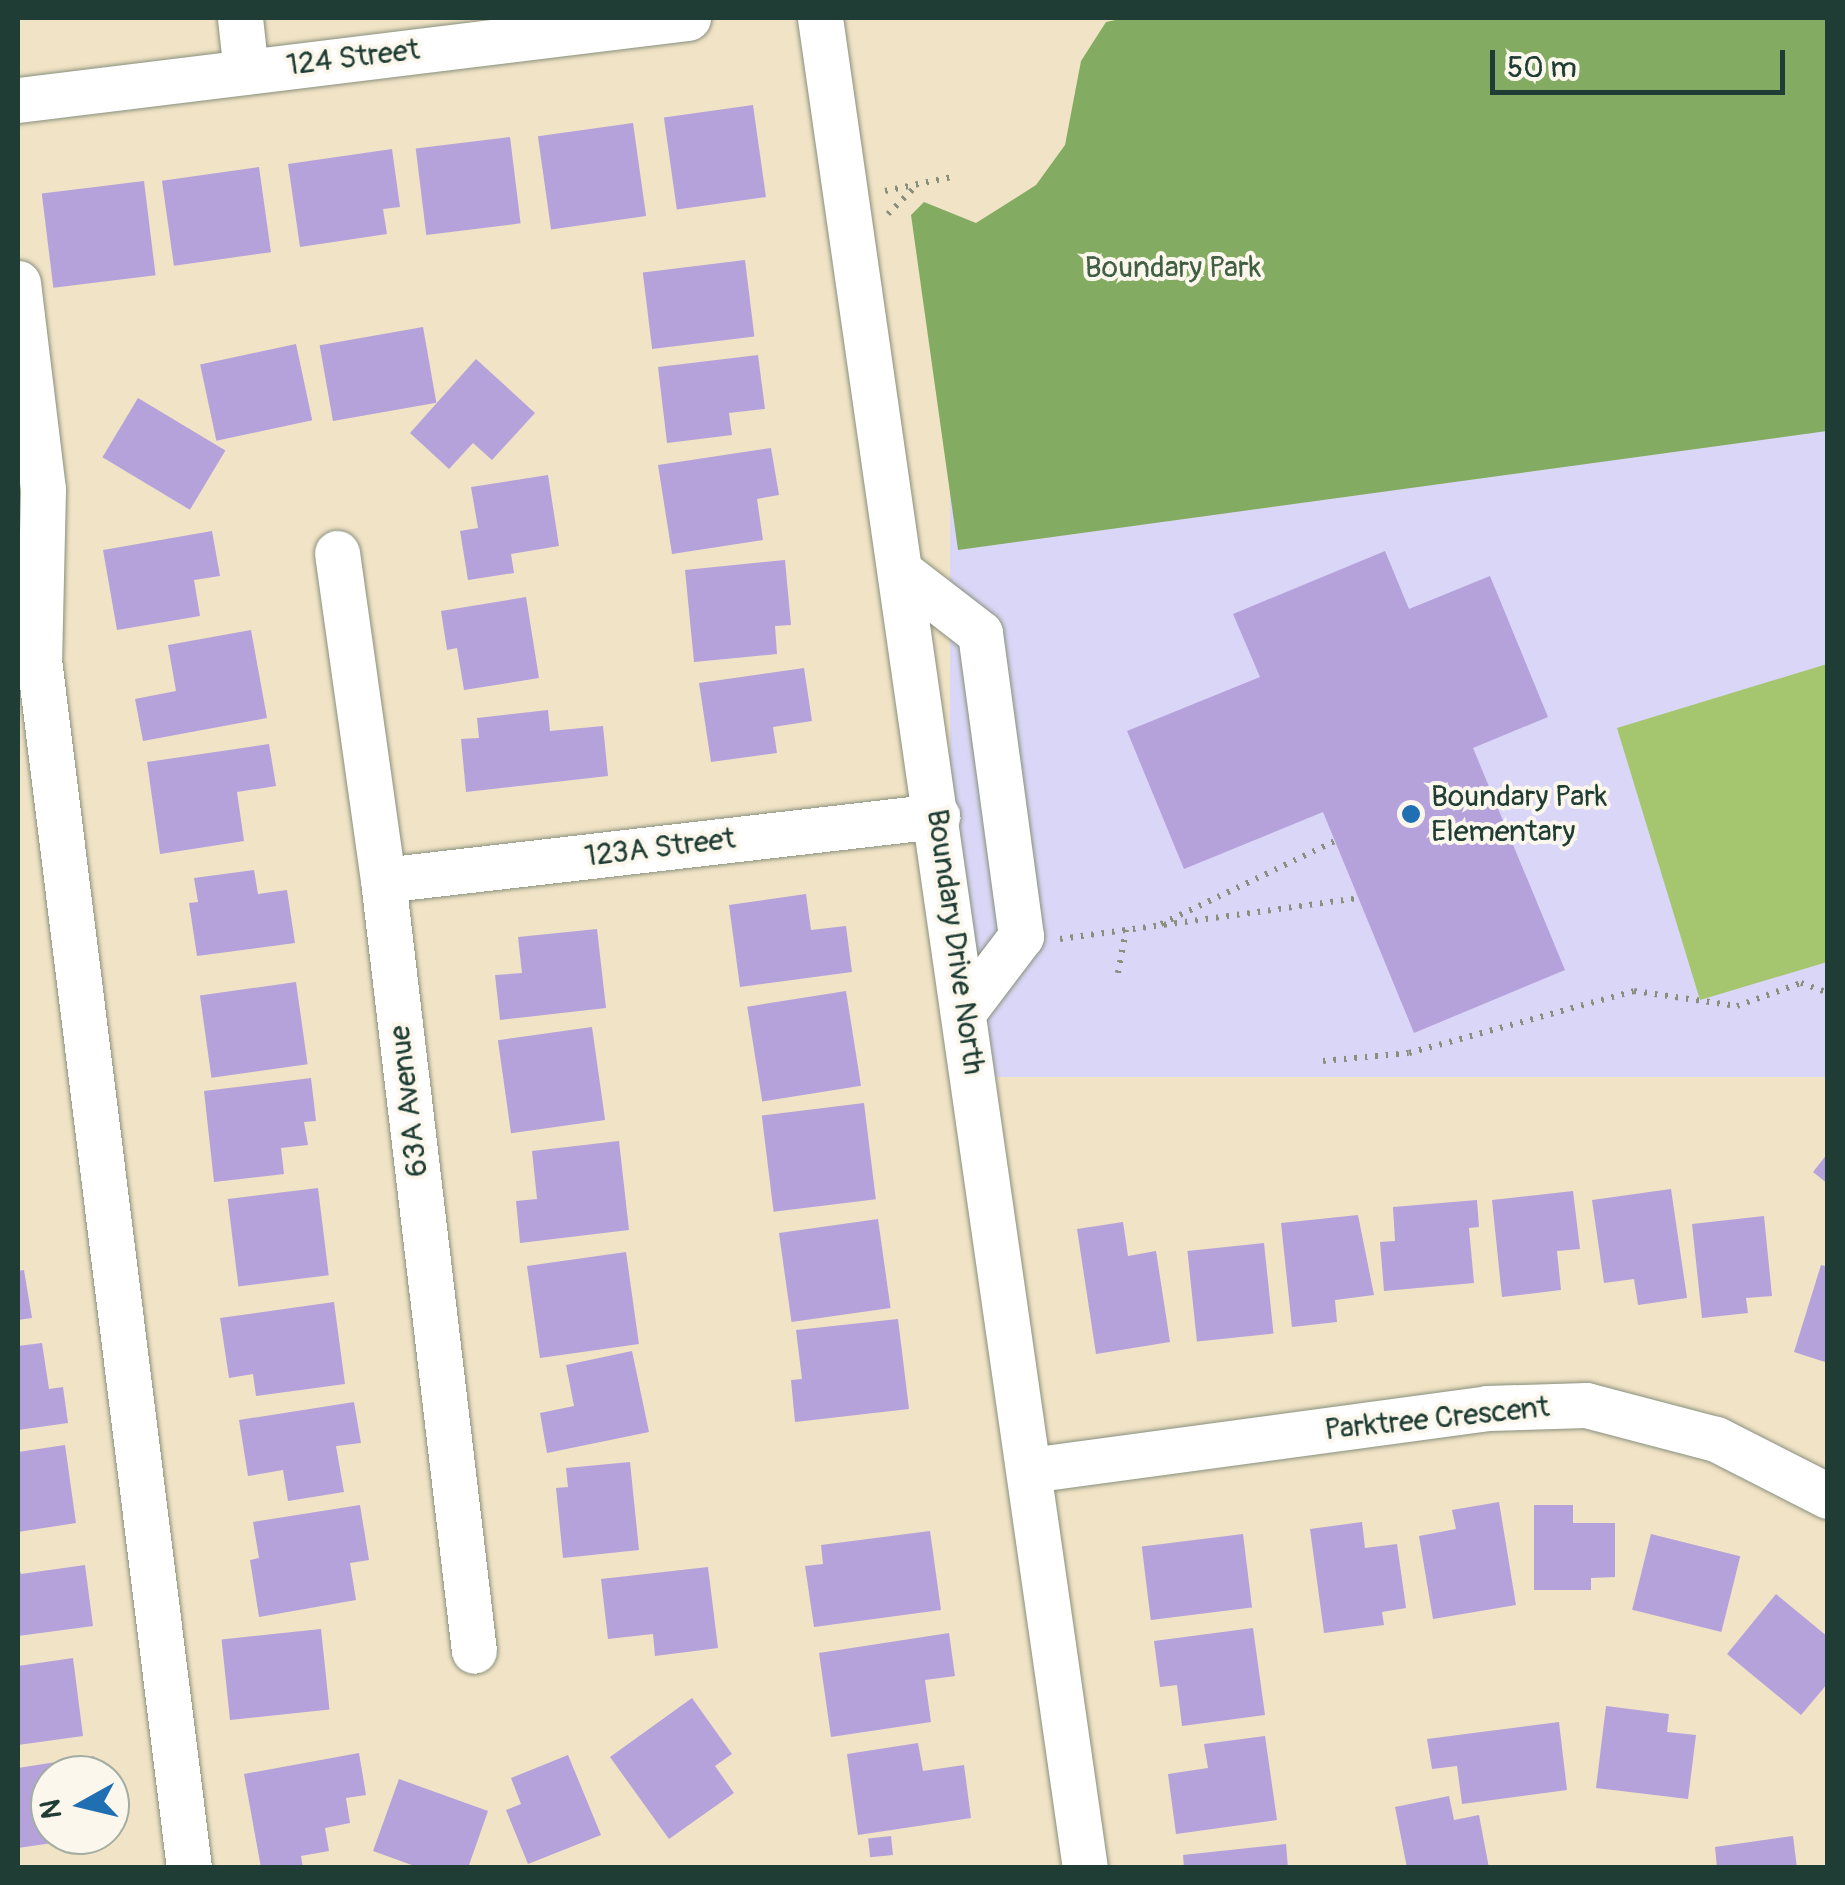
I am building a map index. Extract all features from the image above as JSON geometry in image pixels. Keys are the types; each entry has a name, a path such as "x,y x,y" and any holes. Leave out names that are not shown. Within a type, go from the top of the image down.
{"street":[{"path":"240,18 246,72"},
{"name":"124 Street","path":"18,100 688,18"},
{"name":"Boundary Drive North","path":"820,18 1085,1868"},
{"path":"18,283 43,489 39,660 189,1868"},
{"name":"63A Avenue","path":"338,553 384,880 474,1651"},
{"path":"901,572 980,633 1021,936 964,1011"},
{"name":"123A Street","path":"384,880 937,816"},
{"name":"Parktree Crescent","path":"1030,1470 1487,1408 1586,1405 1716,1439 1828,1496"}],"path":[{"path":"884,191 956,176"},
{"path":"887,215 919,183"},
{"path":"1156,926 1334,841"},
{"path":"1049,941 1358,898"},
{"path":"1118,972 1126,930"},
{"path":"1323,1061 1409,1052 1634,991 1736,1006 1801,984 1828,993"}],"shaded area":[{"name":"Boundary Park Elementary","path":"950,431 1827,431 1827,1077 950,1077"}],"green space":[{"name":"Boundary Park","path":"1125,18 1827,18 1827,431 958,550 911,215 924,202 976,223 1036,185 1065,145 1081,61 1106,22"},
{"path":"1827,664 1827,962 1700,1000 1617,728"}],"building":[{"path":"753,105 766,197 677,210 664,118"},
{"path":"633,123 646,216 551,229 538,136"},
{"path":"510,137 521,223 426,235 416,149"},
{"path":"392,149 400,207 383,209 387,234 300,247 288,164"},
{"path":"259,167 271,252 174,266 162,181"},
{"path":"144,181 156,275 53,288 42,194"},
{"path":"745,260 754,336 652,349 643,273"},
{"path":"423,327 436,403 333,421 320,345"},
{"path":"296,344 312,420 216,441 200,364"},
{"path":"758,355 765,409 729,413 732,435 667,443 658,367"},
{"path":"476,359 535,413 492,460 473,443 449,469 410,433"},
{"path":"138,398 225,451 190,510 102,457"},
{"path":"771,448 779,495 757,499 763,540 672,554 658,465"},
{"path":"548,475 559,546 511,554 514,573 468,580 460,531 478,528 471,487"},
{"path":"212,531 220,576 194,580 200,616 117,630 103,550"},
{"path":"1385,551 1409,609 1490,576 1548,717 1473,748 1565,970 1414,1033 1323,812 1184,869 1127,731 1260,677 1233,614"},
{"path":"785,560 791,625 775,626 777,654 694,662 685,570"},
{"path":"526,597 539,678 464,690 457,648 447,650 441,611"},
{"path":"251,630 267,718 143,741 135,699 176,691 168,645"},
{"path":"804,668 812,721 773,727 777,753 711,762 699,683"},
{"path":"548,710 550,731 603,726 608,776 466,792 461,739 479,738 477,718"},
{"path":"269,744 276,786 237,792 244,841 160,854 147,762"},
{"path":"254,870 258,894 287,890 295,943 197,956 189,903 198,902 194,878"},
{"path":"806,894 811,930 846,926 852,972 740,987 729,905"},
{"path":"597,929 606,1008 500,1020 495,975 522,973 518,937"},
{"path":"296,982 308,1064 211,1078 200,995"},
{"path":"846,991 861,1086 762,1101 747,1007"},
{"path":"592,1027 605,1120 511,1133 498,1040"},
{"path":"311,1078 316,1121 304,1122 308,1145 281,1148 284,1174 214,1182 204,1091"},
{"path":"864,1103 876,1199 774,1212 762,1116"},
{"path":"619,1141 629,1230 520,1243 516,1201 537,1199 532,1151"},
{"path":"1828,1153 1828,1184 1813,1172"},
{"path":"318,1188 329,1275 238,1286 228,1199"},
{"path":"1671,1189 1687,1298 1638,1305 1634,1279 1604,1283 1592,1200"},
{"path":"1573,1191 1580,1249 1557,1251 1561,1290 1502,1297 1492,1200"},
{"path":"1477,1200 1479,1227 1469,1228 1474,1283 1384,1291 1380,1242 1395,1241 1393,1207"},
{"path":"1358,1215 1374,1295 1335,1300 1337,1322 1292,1327 1281,1223"},
{"path":"1764,1216 1772,1296 1746,1298 1748,1313 1702,1318 1692,1224"},
{"path":"878,1219 891,1308 791,1322 779,1233"},
{"path":"1123,1222 1128,1256 1156,1251 1170,1342 1096,1354 1077,1229"},
{"path":"1264,1243 1274,1334 1197,1342 1187,1251"},
{"path":"626,1252 639,1344 540,1358 527,1266"},
{"path":"1821,1265 1828,1267 1828,1363 1794,1352"},
{"path":"24,1270 32,1318 18,1320 18,1271"},
{"path":"334,1302 345,1384 256,1396 253,1374 229,1378 220,1318"},
{"path":"898,1319 909,1409 795,1422 791,1380 802,1379 796,1330"},
{"path":"42,1343 49,1389 63,1387 68,1423 18,1430 18,1346"},
{"path":"632,1351 649,1432 547,1453 540,1413 574,1406 566,1365"},
{"path":"354,1402 361,1443 336,1446 344,1492 288,1501 283,1470 248,1476 239,1420"},
{"path":"65,1445 76,1523 18,1532 18,1452"},
{"path":"630,1462 639,1550 563,1558 556,1488 568,1487 566,1468"},
{"path":"1499,1502 1516,1605 1433,1619 1419,1536 1456,1529 1452,1510"},
{"path":"360,1505 369,1560 350,1563 356,1600 259,1617 250,1560 259,1558 253,1522"},
{"path":"1534,1505 1573,1505 1573,1523 1615,1523 1615,1577 1591,1578 1591,1590 1534,1590"},
{"path":"1362,1522 1365,1548 1397,1544 1406,1608 1382,1612 1384,1625 1324,1633 1310,1529"},
{"path":"930,1531 941,1610 814,1627 805,1566 823,1564 821,1545"},
{"path":"1243,1534 1252,1607 1151,1620 1142,1546"},
{"path":"1651,1534 1740,1556 1721,1632 1632,1610"},
{"path":"85,1565 93,1626 18,1636 18,1566 21,1574"},
{"path":"708,1567 718,1648 655,1656 653,1634 608,1639 601,1579"},
{"path":"1776,1594 1828,1637 1828,1683 1801,1715 1727,1654"},
{"path":"1253,1628 1265,1715 1182,1726 1177,1685 1160,1687 1154,1641"},
{"path":"321,1629 329,1710 230,1720 222,1639"},
{"path":"949,1633 955,1676 925,1680 931,1722 831,1737 819,1653"},
{"path":"73,1658 83,1736 18,1745 18,1666"},
{"path":"692,1698 732,1754 715,1766 734,1793 669,1839 610,1757"},
{"path":"1606,1706 1669,1714 1667,1732 1696,1735 1688,1799 1596,1788"},
{"path":"1559,1722 1567,1790 1462,1804 1457,1766 1432,1769 1427,1739"},
{"path":"1265,1736 1277,1820 1176,1834 1168,1774 1208,1768 1204,1744"},
{"path":"918,1743 923,1771 964,1765 971,1818 858,1835 847,1754"},
{"path":"359,1753 366,1795 346,1798 350,1823 325,1828 329,1851 301,1856 303,1868 261,1868 244,1774"},
{"path":"568,1755 601,1835 528,1864 506,1810 521,1804 511,1778"},
{"path":"30,1766 30,1846 18,1848 18,1768"},
{"path":"399,1779 488,1811 468,1868 420,1868 373,1851"},
{"path":"1449,1796 1454,1820 1479,1815 1489,1868 1407,1868 1395,1807"},
{"path":"891,1836 893,1855 870,1857 868,1838"},
{"path":"1793,1836 1797,1868 1717,1868 1715,1847"},
{"path":"1286,1844 1288,1868 1184,1868 1183,1855"}],"place":[{"name":"Boundary Park Elementary","path":"1411,814"}]}
